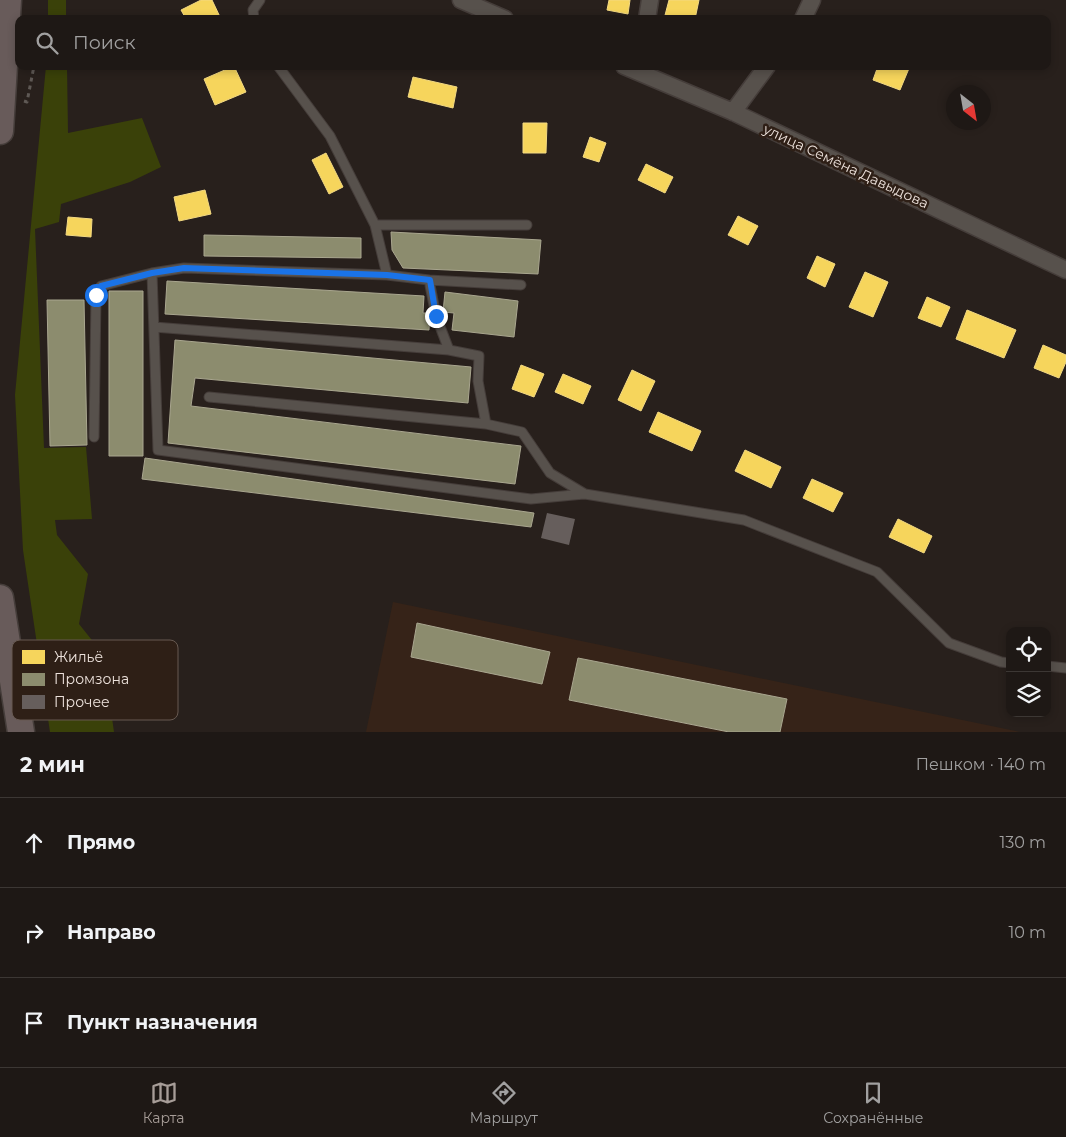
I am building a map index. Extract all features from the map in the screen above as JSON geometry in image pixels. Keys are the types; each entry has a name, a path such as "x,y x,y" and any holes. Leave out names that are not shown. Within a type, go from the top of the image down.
{"main road":[{"path":"0,131 8,0"},
{"path":"0,598 12,678"}],"street":[{"path":"461,0 496,15"},
{"path":"648,15 650,0"},
{"path":"805,15 812,0"},
{"name":"улица Семёна Давыдова","path":"637,70 733,112 1066,270"},
{"path":"733,112 764,70"}],"lane":[{"path":"254,15 253,10 260,0"},
{"path":"281,70 330,136 375,225 387,275"},
{"path":"375,225 527,225"},
{"path":"94,437 96,295 101,286 152,273 184,268 387,275 430,280 520,285"},
{"path":"152,273 158,450 531,499 585,494 744,520 877,572 949,643 1006,663"},
{"path":"430,280 436,316 449,350"},
{"path":"154,327 449,350 479,356 478,381 486,424"},
{"path":"209,397 486,424 522,432 550,473 585,494"},
{"path":"1051,666 1066,668"}],"shaded area":[{"path":"393,602 1020,732 366,732"}],"green space":[{"path":"48,0 66,0 66,15 48,15"},
{"path":"46,70 67,70 68,133 142,118 161,167 130,182 61,204 59,222 35,229 44,448 86,447 92,519 55,520 57,535 88,574 79,624 92,640 36,640 23,550 15,395"},
{"path":"48,720 112,720 114,732 50,732"}],"building: Жильё":[{"path":"201,0 212,0 219,15 184,15 181,10"},
{"path":"609,0 630,0 628,14 607,10"},
{"path":"669,0 699,0 696,15 665,15"},
{"path":"225,70 236,70 246,92 215,105 204,79"},
{"path":"877,70 908,70 900,90 873,80"},
{"path":"413,77 457,87 453,108 408,97"},
{"path":"523,123 547,123 546,153 523,153"},
{"path":"590,137 606,143 599,162 583,157"},
{"path":"326,153 343,187 329,194 312,160"},
{"path":"646,164 673,177 665,193 638,180"},
{"path":"205,190 211,214 179,221 174,197"},
{"path":"738,216 758,226 748,245 728,235"},
{"path":"68,217 92,219 91,237 66,235"},
{"path":"817,256 835,264 825,287 807,278"},
{"path":"865,272 888,282 873,317 849,307"},
{"path":"927,297 950,307 941,327 918,318"},
{"path":"967,310 1016,330 1004,358 956,339"},
{"path":"1043,345 1066,355 1066,362 1059,378 1034,368"},
{"path":"521,365 544,374 534,397 512,389"},
{"path":"632,370 655,381 641,411 618,400"},
{"path":"563,374 591,386 583,404 555,392"},
{"path":"658,412 701,431 692,451 649,432"},
{"path":"745,450 781,467 771,488 735,471"},
{"path":"812,479 843,493 833,512 803,498"},
{"path":"898,519 932,536 924,553 889,537"}],"building: Промзона":[{"path":"391,232 541,240 538,274 403,268 392,250"},
{"path":"204,235 361,238 361,258 204,256"},
{"path":"167,281 424,296 423,313 430,313 429,330 165,314"},
{"path":"109,291 143,291 143,456 109,456"},
{"path":"445,292 518,301 514,337 452,330 454,313 443,312"},
{"path":"47,300 84,300 87,445 50,446"},
{"path":"175,340 471,367 468,403 195,378 191,406 521,446 515,484 168,443"},
{"path":"145,458 534,513 531,527 142,479"},
{"path":"417,623 550,652 542,684 411,657"},
{"path":"578,658 787,699 780,732 729,732 569,700"}],"building: Прочее":[{"path":"547,513 575,519 569,545 541,538"}],"route":[{"path":"96,295 101,286 152,273 184,268 387,275 430,280 436,316"}]}
